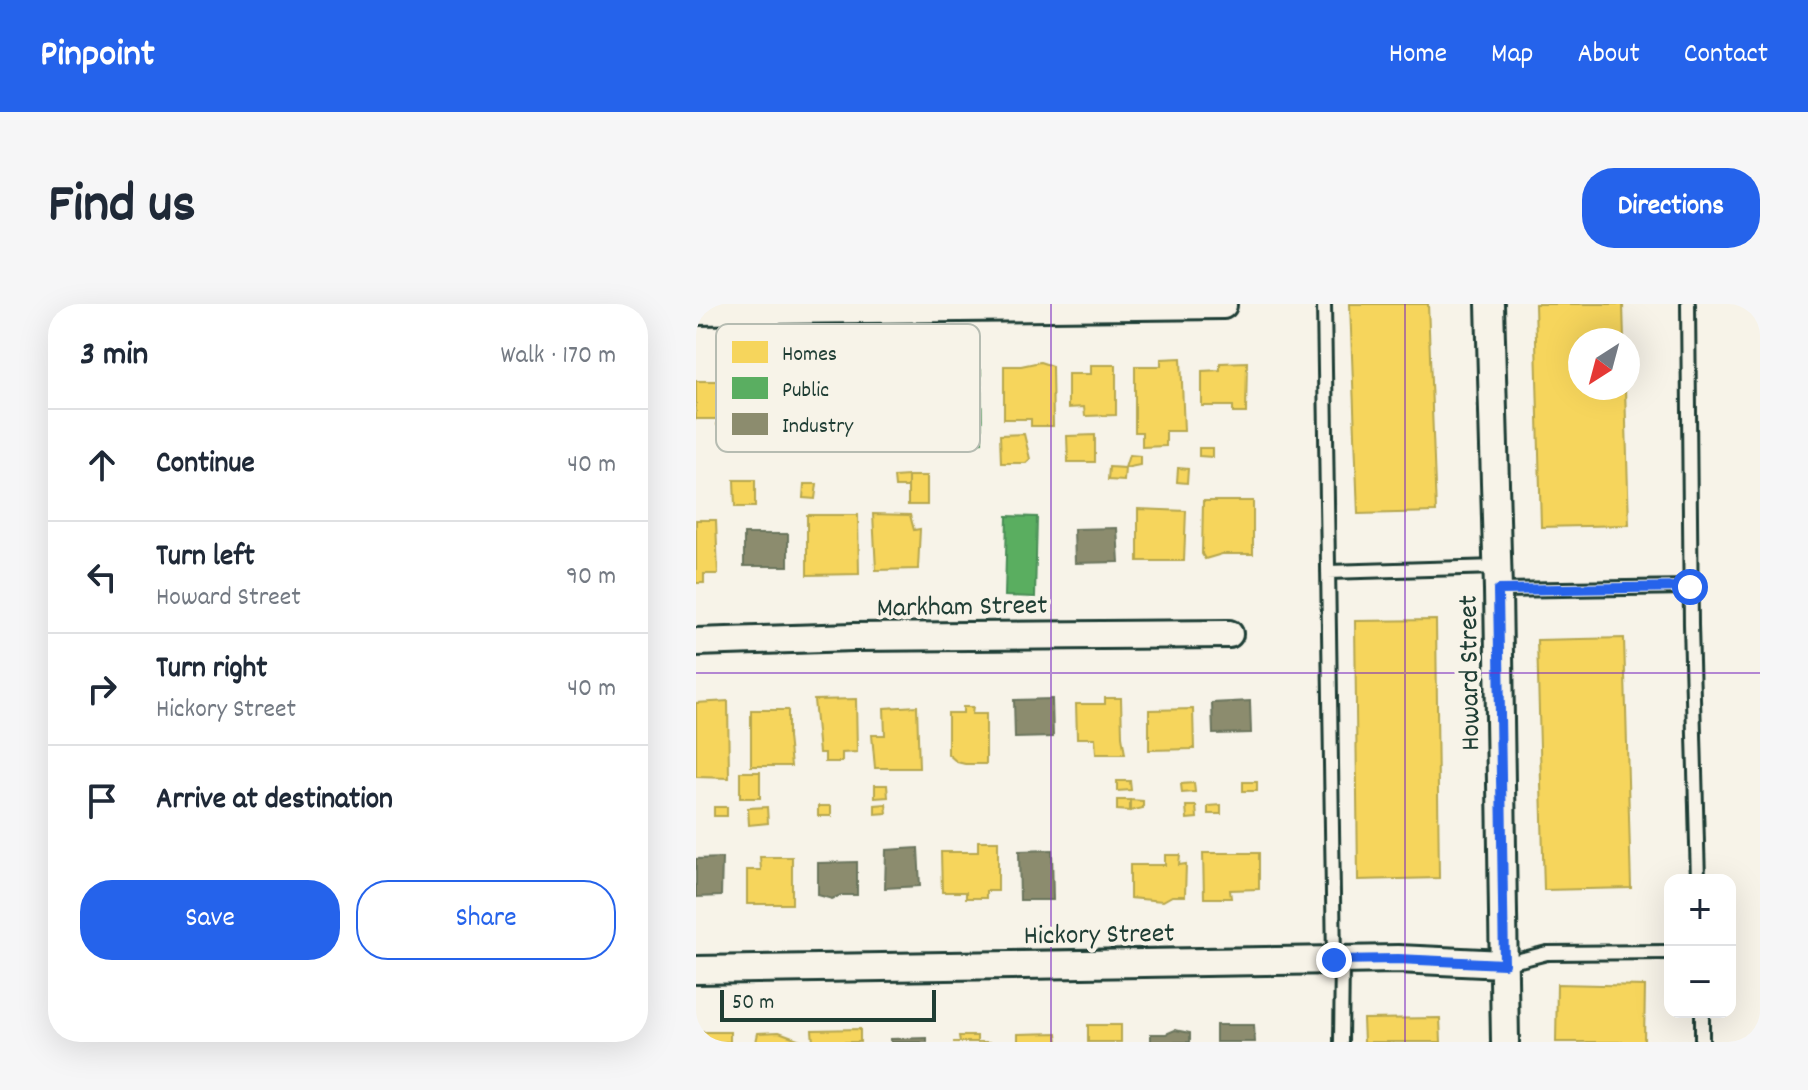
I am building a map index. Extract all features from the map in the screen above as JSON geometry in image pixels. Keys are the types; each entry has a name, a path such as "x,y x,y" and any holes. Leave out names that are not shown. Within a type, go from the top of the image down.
{"street":[{"name":"Howard Street","path":"1490,304 1498,578 1505,1042"},
{"path":"696,311 1223,305"},
{"name":"Markham Street","path":"696,642 854,637 1229,634"},
{"name":"Hickory Street","path":"696,970 1398,959 1504,964"}],"lane":[{"path":"1324,304 1341,1042"},
{"path":"1688,304 1690,587 1698,874"},
{"path":"1328,572 1690,587"},
{"path":"1504,964 1547,953 1664,952"},
{"path":"1702,1018 1702,1042"}],"building: Homes":[{"path":"1350,304 1428,304 1436,512 1358,514"},
{"path":"1535,304 1623,304 1624,328 1568,328 1568,400 1625,400 1629,525 1541,527"},
{"path":"1181,358 1184,431 1166,431 1166,446 1142,447 1142,432 1135,432 1135,366 1161,366 1161,359"},
{"path":"1040,362 1052,366 1053,426 1031,426 1031,419 1004,419 1004,366"},
{"path":"1247,362 1246,413 1233,413 1233,406 1202,406 1202,371 1220,370 1220,363"},
{"path":"1091,365 1116,365 1116,415 1085,416 1084,407 1068,408 1068,374 1091,374"},
{"path":"696,381 716,381 716,419 696,419"},
{"path":"1024,434 1030,459 1026,463 1001,463 1000,435"},
{"path":"1095,435 1095,462 1068,462 1067,436"},
{"path":"1199,448 1212,448 1212,457 1199,456"},
{"path":"1129,455 1140,456 1140,465 1125,468"},
{"path":"1109,467 1125,468 1124,481 1108,480"},
{"path":"1178,468 1188,469 1187,483 1177,482"},
{"path":"908,476 927,476 927,505 908,505"},
{"path":"908,476 908,487 895,487 894,477"},
{"path":"734,480 755,480 755,507 735,507"},
{"path":"804,484 817,484 815,499 803,498"},
{"path":"1203,501 1253,501 1253,554 1222,554 1205,559 1202,554"},
{"path":"1138,509 1186,511 1184,561 1138,561"},
{"path":"873,514 910,515 914,530 920,529 918,569 876,570"},
{"path":"807,515 858,515 859,574 807,575"},
{"path":"696,520 716,520 718,574 704,574 704,583 696,583"},
{"path":"1436,620 1439,878 1358,880 1355,621"},
{"path":"1624,638 1631,888 1544,890 1537,640"},
{"path":"1105,698 1121,698 1125,754 1096,754 1095,738 1077,738 1076,704 1105,704"},
{"path":"856,699 857,752 842,753 842,762 825,762 825,753 819,753 814,700"},
{"path":"728,701 729,778 696,777 696,703"},
{"path":"917,706 919,768 875,768 872,735 885,735 884,708"},
{"path":"963,707 973,707 972,714 986,714 986,764 957,762 948,754 948,713 963,713"},
{"path":"1193,709 1194,749 1149,750 1149,710"},
{"path":"751,710 788,710 791,766 751,766"},
{"path":"740,772 760,772 760,798 740,798"},
{"path":"1117,781 1130,781 1131,790 1117,791"},
{"path":"1243,782 1257,782 1257,791 1243,791"},
{"path":"1194,783 1195,792 1182,793 1181,784"},
{"path":"875,785 887,785 888,797 875,798"},
{"path":"1117,800 1130,800 1130,811 1117,810"},
{"path":"1130,800 1143,801 1143,808 1130,811"},
{"path":"886,804 887,813 875,814 875,805"},
{"path":"1221,805 1221,814 1208,814 1208,806"},
{"path":"818,806 831,806 831,816 818,816"},
{"path":"1186,806 1196,806 1197,818 1187,819"},
{"path":"714,807 727,807 727,816 714,816"},
{"path":"767,807 768,823 749,825 748,808"},
{"path":"978,841 998,841 998,891 986,891 986,898 966,898 966,892 942,892 941,852 978,852"},
{"path":"1203,853 1259,853 1259,889 1230,890 1231,898 1204,898"},
{"path":"1165,855 1180,855 1179,865 1186,864 1185,896 1172,896 1163,901 1130,898 1130,865 1165,865"},
{"path":"760,857 792,857 792,904 747,904 747,870 761,870"},
{"path":"1557,984 1645,986 1644,1042 1556,1042"},
{"path":"1440,1018 1441,1042 1364,1042 1363,1019"},
{"path":"1088,1025 1121,1025 1121,1042 1088,1042"},
{"path":"860,1029 860,1042 813,1042 812,1030"},
{"path":"696,1032 730,1032 730,1042 696,1042"},
{"path":"779,1032 806,1042 756,1042 758,1033"},
{"path":"1057,1033 1058,1042 1018,1042 1018,1034"},
{"path":"959,1036 977,1036 977,1042 960,1042"}],"building: Public":[{"path":"980,370 981,370 980,442"},
{"path":"1007,516 1037,517 1035,597 1005,596"}],"building: Industry":[{"path":"1117,528 1119,562 1075,563 1074,529"},
{"path":"744,534 788,534 788,566 744,566"},
{"path":"1052,699 1053,737 1015,738 1014,700"},
{"path":"1250,701 1251,733 1213,734 1212,703"},
{"path":"918,848 920,886 885,888 886,850"},
{"path":"1052,850 1053,900 1020,900 1019,851"},
{"path":"722,858 721,896 696,897 696,859"},
{"path":"857,862 857,895 841,895 832,899 818,895 818,863"},
{"path":"1216,1025 1254,1025 1255,1042 1216,1042"},
{"path":"1175,1030 1190,1033 1190,1042 1151,1042 1151,1034 1166,1034"},
{"path":"927,1038 927,1042 891,1042 891,1039"}],"route":[{"path":"1334,960 1398,959 1504,964 1498,590 1690,587"}]}
